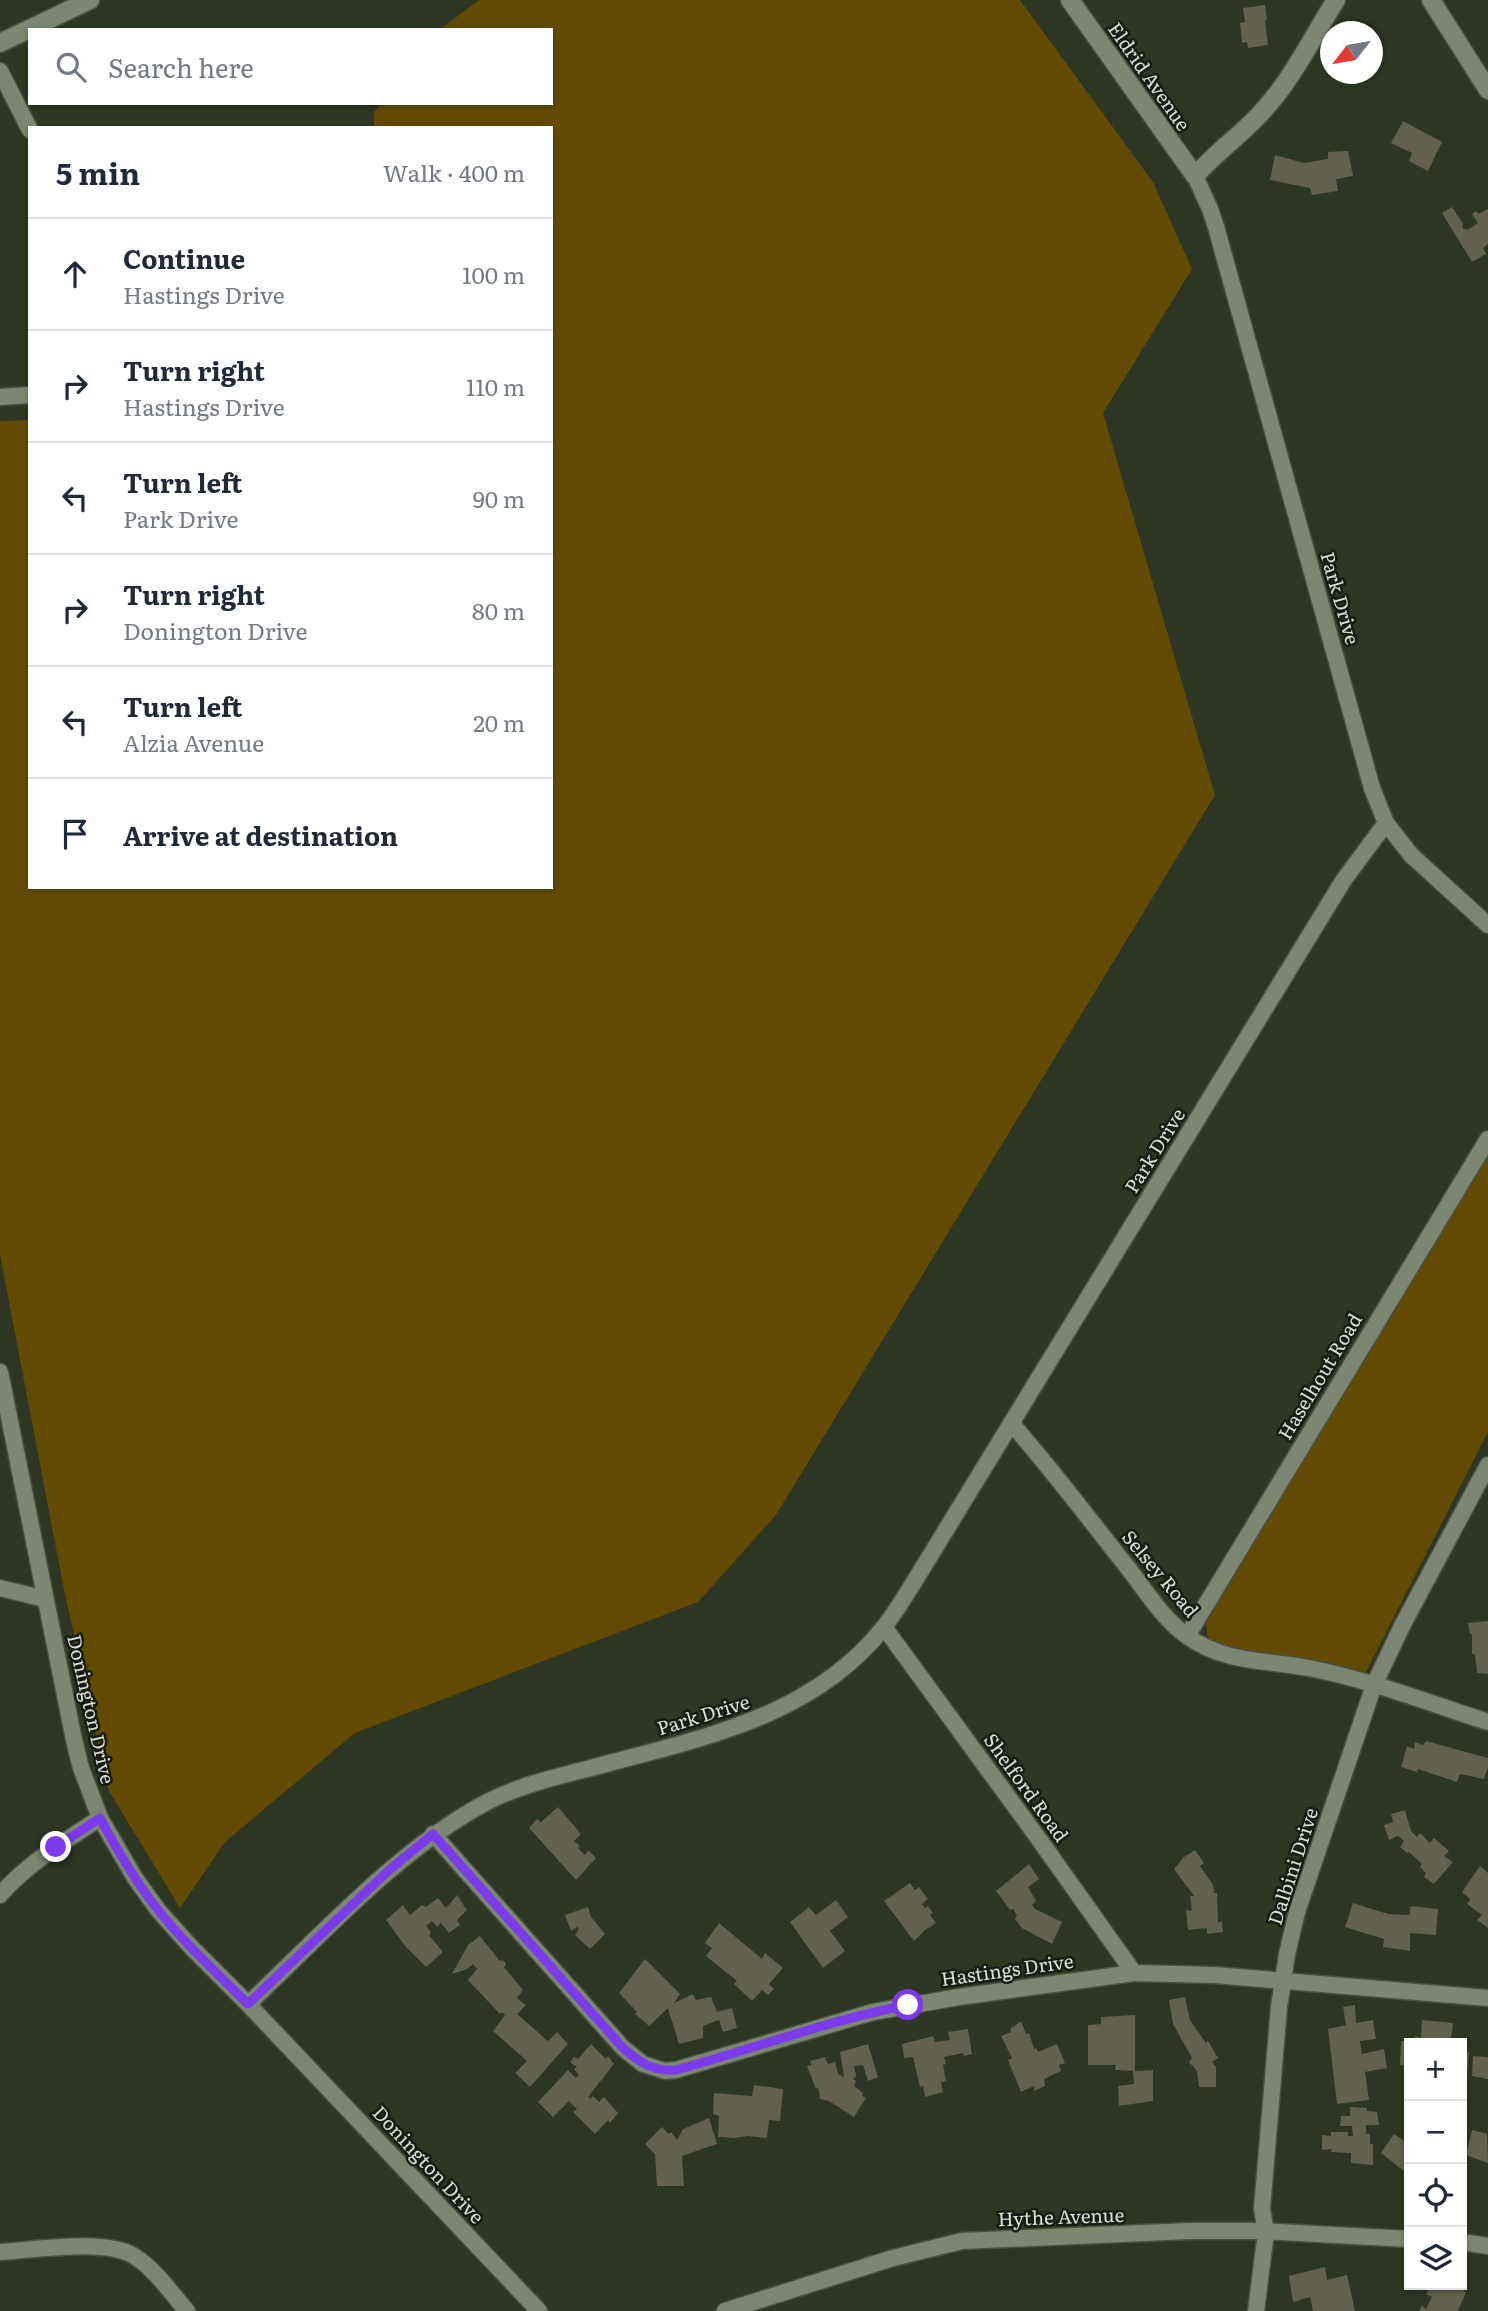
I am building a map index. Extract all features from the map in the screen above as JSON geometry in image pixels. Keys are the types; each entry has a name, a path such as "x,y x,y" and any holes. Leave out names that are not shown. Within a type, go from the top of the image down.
{"street":[{"path":"31,28 90,0"},
{"name":"Eldrid Avenue","path":"1070,0 1195,176"},
{"path":"1195,176 1271,101 1336,0"},
{"path":"1431,0 1488,90"},
{"path":"0,43 28,30"},
{"path":"0,71 28,126"},
{"name":"Park Drive","path":"248,2004 388,1871 433,1834 485,1803 522,1786 733,1729 775,1712 844,1666 884,1627 1343,881 1386,823 1372,788 1216,227 1195,176"},
{"path":"0,397 28,396"},
{"path":"1386,823 1411,855 1488,925"},
{"name":"Haselhout Road","path":"1186,1636 1488,1139"},
{"name":"Donington Drive","path":"0,1372 78,1759 100,1818 135,1878 158,1910 190,1946 539,2311"},
{"name":"Selsey Road","path":"1011,1423 1049,1465 1163,1613 1186,1636 1229,1657 1308,1668 1374,1685 1488,1722"},
{"name":"Dalbini Drive","path":"1256,2311 1266,2232 1262,2209 1283,1981 1297,1912 1374,1685 1402,1626 1488,1465"},
{"path":"0,1588 46,1599"},
{"name":"Shelford Road","path":"884,1627 1134,1973"},
{"path":"0,1895 17,1876 100,1818"},
{"name":"Hastings Drive","path":"433,1834 623,2048 643,2064 665,2071 711,2061 785,2036 873,2012 976,1994 1134,1973 1179,1972 1488,1998"},
{"name":"Hythe Avenue","path":"725,2311 893,2258 962,2241 1189,2231 1404,2239"},
{"path":"1467,2243 1488,2246"},
{"path":"0,2252 96,2247 123,2250 150,2269 187,2311"}],"shaded area":[{"path":"479,0 1020,0 1153,182 1192,269 1103,413 1215,795 776,1515 698,1602 355,1733 225,1842 180,1908 109,1791 64,1590 0,1255 0,421 28,420 28,889 553,889 553,126 374,126 374,112 380,105 553,105 553,28 442,28"},
{"path":"1488,1153 1488,1432 1366,1672 1261,1661 1223,1650 1210,1641 1206,1622"}],"building":[{"path":"1265,5 1268,45 1248,48 1247,42 1242,43 1240,23 1245,22 1243,8"},
{"path":"1403,121 1442,142 1428,171 1409,161 1412,153 1391,143"},
{"path":"1348,151 1353,176 1336,179 1338,191 1312,195 1310,188 1270,180 1275,155 1304,163 1328,159 1328,152"},
{"path":"1452,207 1463,224 1462,228 1468,230 1478,223 1472,214 1488,209 1488,244 1483,248 1486,254 1472,262 1442,213"},
{"path":"1488,1621 1488,1674 1477,1673 1468,1623"},
{"path":"1426,1741 1488,1758 1484,1779 1460,1774 1457,1782 1418,1769 1417,1772 1401,1767 1407,1746 1414,1749 1415,1742 1423,1745"},
{"path":"558,1807 581,1834 574,1841 580,1846 578,1848 585,1855 588,1850 596,1858 576,1880 529,1828 537,1819 541,1822"},
{"path":"1405,1810 1411,1831 1417,1837 1420,1833 1430,1843 1434,1838 1449,1851 1444,1856 1453,1862 1434,1884 1424,1877 1426,1873 1420,1867 1422,1864 1400,1847 1404,1841 1398,1836 1389,1840 1384,1825 1393,1822 1391,1814"},
{"path":"1195,1850 1204,1863 1200,1866 1213,1885 1214,1893 1217,1893 1218,1923 1222,1921 1223,1932 1207,1934 1207,1928 1188,1930 1186,1910 1192,1911 1190,1896 1194,1896 1174,1869 1184,1857"},
{"path":"1029,1864 1039,1879 1028,1887 1036,1901 1032,1905 1062,1922 1052,1944 1022,1928 1015,1919 1017,1915 1013,1909 1010,1910 996,1891"},
{"path":"1480,1866 1488,1873 1488,1928 1477,1920 1482,1915 1467,1904 1470,1899 1462,1892"},
{"path":"910,1883 915,1890 919,1887 928,1899 922,1904 925,1908 928,1906 936,1923 914,1941 884,1901"},
{"path":"457,1895 467,1910 457,1920 460,1925 449,1933 441,1923 437,1927 432,1921 426,1926 431,1932 429,1935 443,1952 426,1967 406,1947 386,1920 403,1905 410,1915 422,1905 426,1907 438,1898 446,1908"},
{"path":"836,1900 848,1917 830,1931 845,1951 823,1968 790,1922 809,1907 816,1915"},
{"path":"1353,1903 1388,1914 1409,1915 1411,1906 1438,1909 1436,1935 1410,1933 1410,1951 1383,1947 1384,1939 1345,1927"},
{"path":"588,1907 591,1917 605,1934 590,1949 575,1935 579,1929 577,1927 571,1931 565,1915"},
{"path":"719,1923 762,1959 765,1953 783,1968 769,1984 774,1989 768,1995 762,1990 752,2001 734,1984 737,1981 706,1956 712,1948 705,1943"},
{"path":"480,1936 500,1961 505,1962 504,1967 523,1990 517,1998 526,2005 517,2014 548,2041 557,2032 568,2044 530,2087 515,2073 527,2061 493,2031 505,2015 502,2012 500,2014 468,1980 477,1969 473,1964 452,1974 468,1945"},
{"path":"645,1959 680,1994 674,2003 693,1994 696,2000 711,1997 717,2012 732,2008 737,2028 723,2032 719,2020 703,2026 703,2038 679,2044 668,2008 649,2026 635,2014 637,2012 619,1993"},
{"path":"1185,1997 1190,2020 1218,2058 1212,2062 1216,2067 1216,2087 1199,2087 1197,2071 1189,2062 1192,2058 1173,2024 1169,2000"},
{"path":"1355,2005 1356,2023 1373,2020 1376,2039 1360,2041 1362,2054 1384,2049 1387,2068 1365,2072 1369,2100 1337,2104 1328,2029 1346,2025 1343,2007"},
{"path":"1135,2015 1135,2071 1115,2070 1116,2065 1088,2065 1088,2025 1101,2024 1101,2017"},
{"path":"1422,2020 1453,2023 1451,2038 1421,2038"},
{"path":"1021,2021 1026,2034 1029,2033 1034,2049 1038,2052 1057,2044 1065,2063 1059,2065 1061,2071 1044,2079 1045,2086 1034,2091 1034,2086 1021,2092 1008,2060 1012,2058 1001,2036 1011,2032 1010,2029"},
{"path":"968,2029 972,2054 944,2057 946,2081 941,2082 943,2092 925,2097 913,2057 904,2058 902,2044 933,2036 935,2042 950,2040 948,2032"},
{"path":"1401,2041 1404,2041 1404,2065 1400,2065"},
{"path":"591,2044 614,2064 588,2097 591,2099 593,2096 599,2102 604,2097 618,2113 595,2134 573,2112 577,2109 569,2101 553,2117 538,2102 568,2070 576,2078 579,2075 574,2069 577,2067 570,2062 574,2057 578,2059"},
{"path":"868,2044 878,2077 868,2081 863,2065 854,2066 854,2086 866,2098 854,2117 829,2101 820,2099 818,2087 816,2089 807,2066 812,2065 810,2061 825,2057 828,2064 835,2062 838,2074 844,2077 840,2052"},
{"path":"1473,2056 1488,2057 1488,2079 1472,2076"},
{"path":"1153,2070 1153,2101 1119,2106 1118,2086 1134,2084 1133,2071"},
{"path":"754,2085 783,2089 780,2121 769,2120 767,2138 718,2137 719,2116 713,2114 714,2093 752,2096"},
{"path":"1350,2107 1367,2108 1367,2111 1377,2112 1379,2125 1366,2125 1366,2134 1370,2134 1370,2144 1373,2144 1373,2165 1351,2163 1351,2153 1322,2150 1322,2135 1348,2132 1348,2136 1353,2136 1352,2126 1340,2126 1341,2116 1350,2116"},
{"path":"709,2118 717,2144 682,2156 684,2186 657,2186 655,2154 645,2144 662,2127 669,2134 671,2132 677,2140 683,2129"},
{"path":"1472,2130 1487,2134 1488,2163 1467,2155"},
{"path":"1394,2134 1404,2141 1404,2171 1381,2153"},
{"path":"1325,2267 1327,2280 1347,2275 1355,2311 1313,2311 1310,2297 1293,2302 1289,2276"},
{"path":"1428,2290 1466,2292 1458,2311 1419,2311 1422,2306 1426,2309 1432,2297 1426,2294"}],"route":[{"path":"56,1847 100,1818 135,1878 158,1910 248,2004 388,1871 433,1834 623,2048 649,2067 665,2071 676,2070 785,2036 908,2005"}]}
